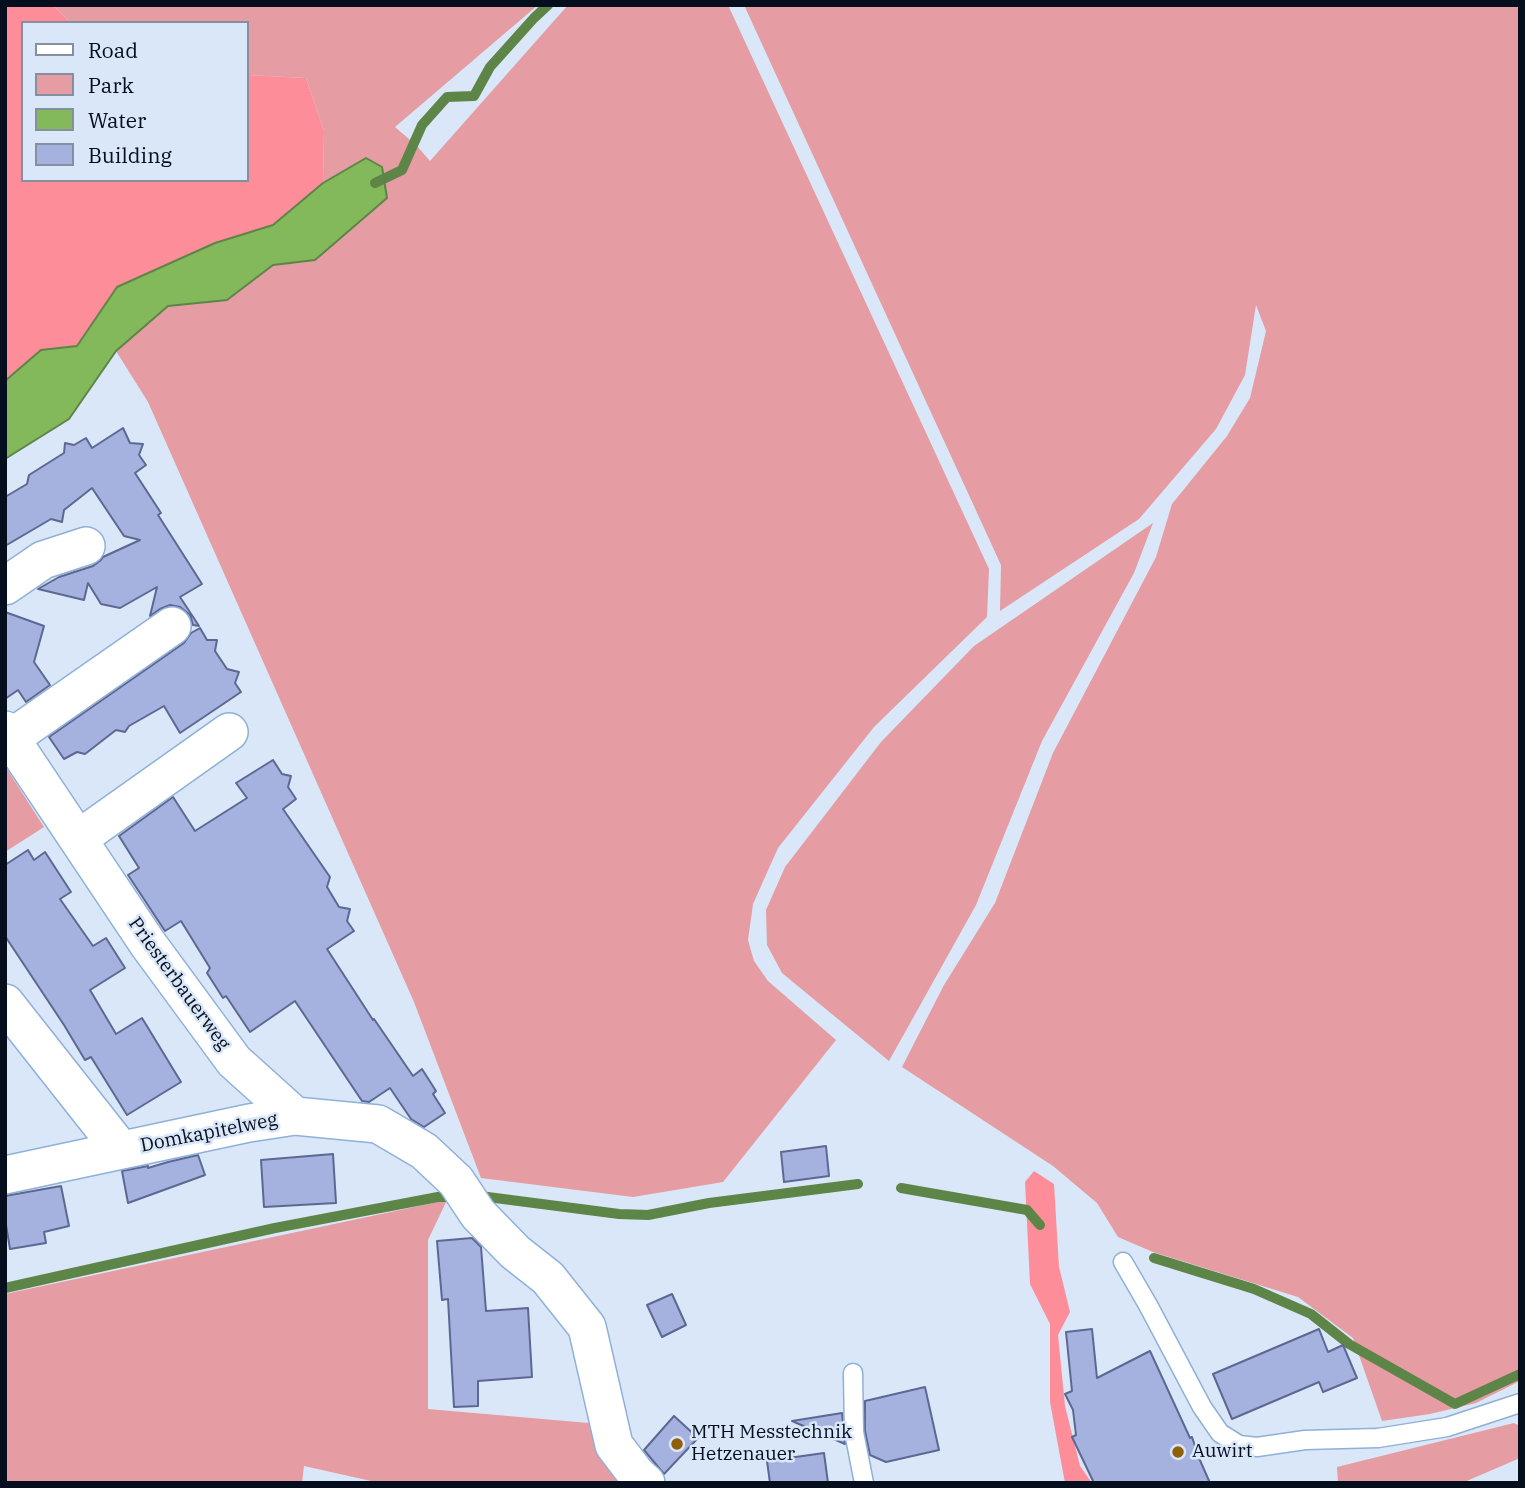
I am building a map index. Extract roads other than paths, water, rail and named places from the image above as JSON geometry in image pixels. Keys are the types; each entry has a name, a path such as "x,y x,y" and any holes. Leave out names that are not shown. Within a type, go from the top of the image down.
{"street":[{"path":"5,586 43,560 86,546"},
{"name":"Priesterbauerweg","path":"172,626 8,734 148,944 234,1061 295,1116"},
{"path":"78,839 229,732"},
{"name":"Domkapitelweg","path":"5,1003 121,1150"},
{"name":"Domkapitelweg","path":"5,1175 250,1123 295,1116 378,1124 424,1151 456,1181 478,1214 515,1252 548,1278 587,1327 614,1445 646,1483"}],"lane":[{"path":"1123,1262 1202,1407 1220,1433 1239,1444 1257,1447 1305,1440 1378,1438 1447,1427 1520,1403"},
{"path":"853,1373 853,1432 864,1483"}],"water":[{"path":"366,158 382,167 387,198 315,260 273,265 227,300 168,306 116,351 69,419 5,459 5,381 41,350 77,346 117,287 215,243 273,225 323,183"}],"waterway":[{"path":"375,183 402,170 422,125 447,97 474,96 490,67 548,5"},
{"path":"480,1196 619,1214 648,1215 709,1203 858,1184"},
{"path":"901,1188 1027,1210 1040,1225"},
{"path":"5,1288 275,1228 438,1197 456,1197"},
{"path":"1154,1258 1254,1289 1311,1314 1349,1344 1455,1404 1520,1374"}],"place":[{"name":"MTH Messtechnik Hetzenauer","path":"677,1444"},
{"name":"Auwirt","path":"1178,1452"}]}
